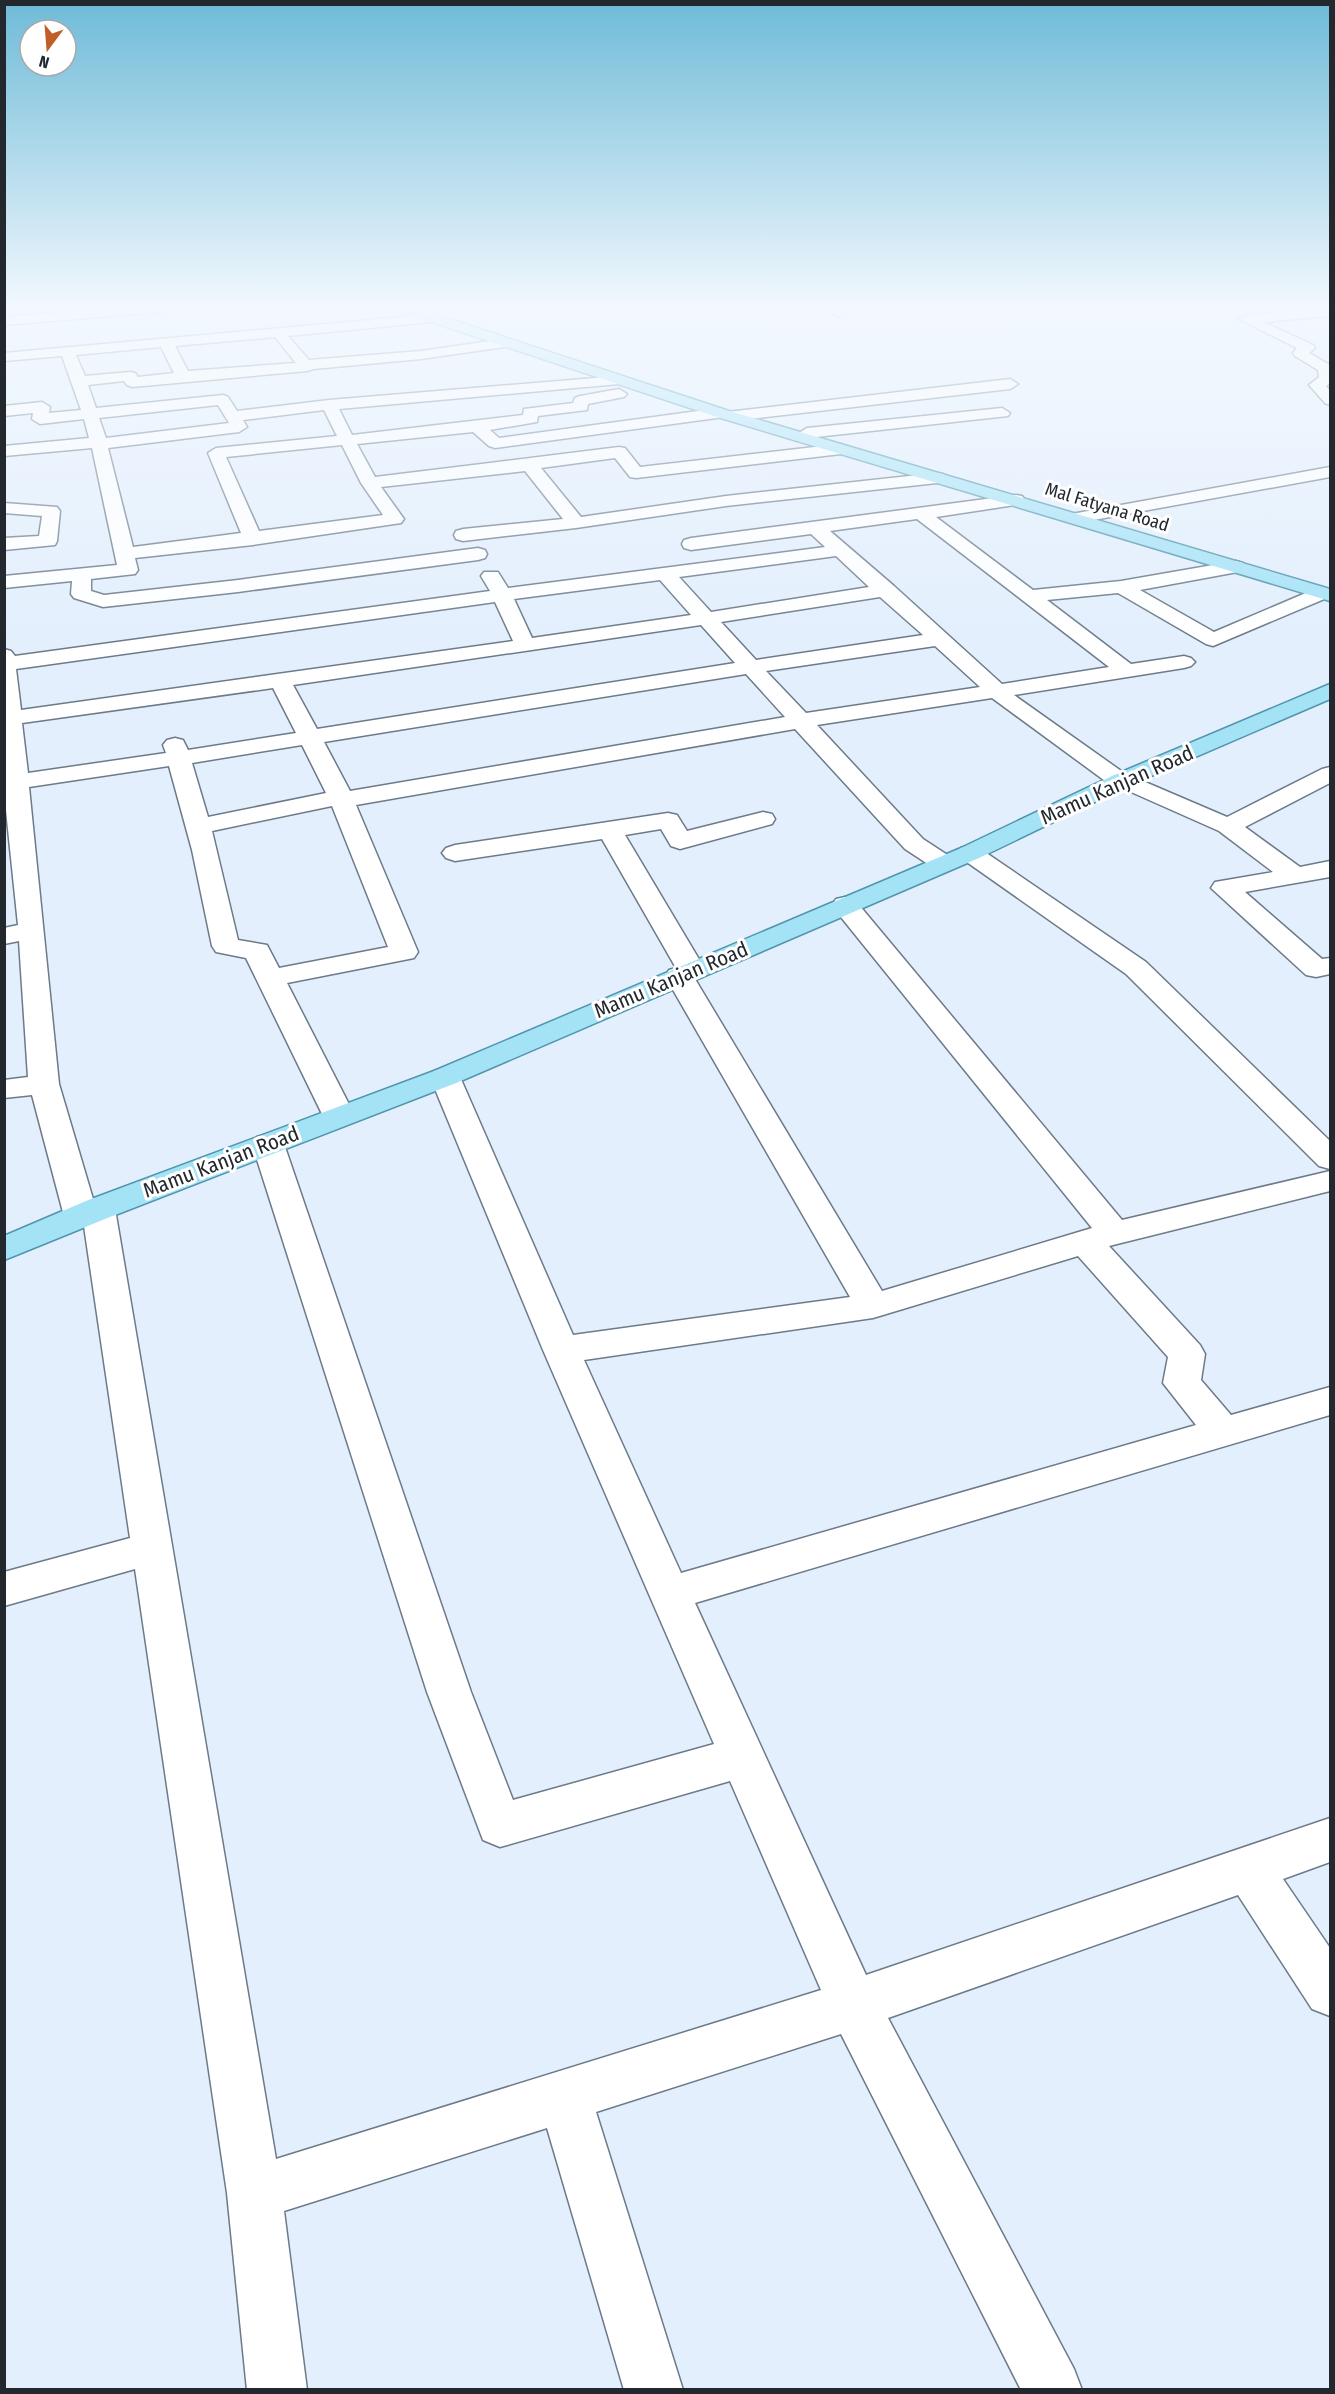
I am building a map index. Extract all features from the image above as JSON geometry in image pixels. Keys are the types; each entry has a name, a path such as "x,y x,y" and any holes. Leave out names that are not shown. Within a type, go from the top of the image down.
{"main road":[{"name":"Mal Fatyana Road","path":"731,416 1326,594"},
{"name":"Mamu Kanjan Road","path":"4,1249 90,1213 445,1077 970,853 1123,780 1330,692"}],"street":[{"path":"4,422 81,416"},
{"path":"4,582 128,570 90,416"},
{"path":"232,416 252,449"},
{"path":"4,451 97,443 270,416"},
{"path":"125,554 395,519 370,483 335,416"},
{"path":"253,539 216,453 477,427 531,419 531,416"},
{"path":"477,427 495,443 711,416"},
{"path":"794,435 976,416"},
{"path":"370,483 529,465 615,447 636,473 841,449"},
{"path":"529,465 576,522"},
{"path":"1077,518 1330,472"},
{"path":"525,645 502,595 478,554 463,535 726,501 938,478"},
{"path":"692,544 1016,500"},
{"path":"4,508 51,511 48,541 54,577"},
{"path":"921,514 1126,670"},
{"path":"815,528 999,692 1123,780 1228,826 1295,876"},
{"path":"4,544 48,541"},
{"path":"276,2390 254,2193 152,1548 90,1213 44,1084 32,931 15,854 11,783 12,718 5,659 841,550"},
{"path":"82,574 81,594 103,601 238,586 478,554"},
{"path":"1029,596 1121,587 1236,567"},
{"path":"664,573 914,844 943,863"},
{"path":"1121,587 1213,640"},
{"path":"12,718 525,645 887,590"},
{"path":"199,826 341,798 801,721 1184,662 1170,654 1213,640 1326,594"},
{"path":"11,783 177,752 310,739 750,665 941,639"},
{"path":"270,978 404,951 341,798 280,680"},
{"path":"177,752 199,826 226,946 257,951 339,1116"},
{"path":"1228,826 1330,774"},
{"path":"455,853 668,820 680,841 763,819"},
{"path":"610,830 685,974 873,1306"},
{"path":"970,853 1136,969 1330,1159"},
{"path":"1330,869 1224,888 1316,969 1330,966"},
{"path":"845,905 1187,1354 1182,1383 1223,1432"},
{"path":"4,936 32,931"},
{"path":"445,1077 561,1350 853,2005 1053,2390"},
{"path":"4,1089 44,1084"},
{"path":"268,1144 449,1692 500,1825 743,1757"},
{"path":"561,1350 873,1306 1100,1238 1330,1181"},
{"path":"670,1593 1330,1401"},
{"path":"4,1589 152,1548"},
{"path":"254,2193 853,2005 1330,1840"},
{"path":"1248,1868 1330,1991"},
{"path":"564,2096 654,2390"}]}
